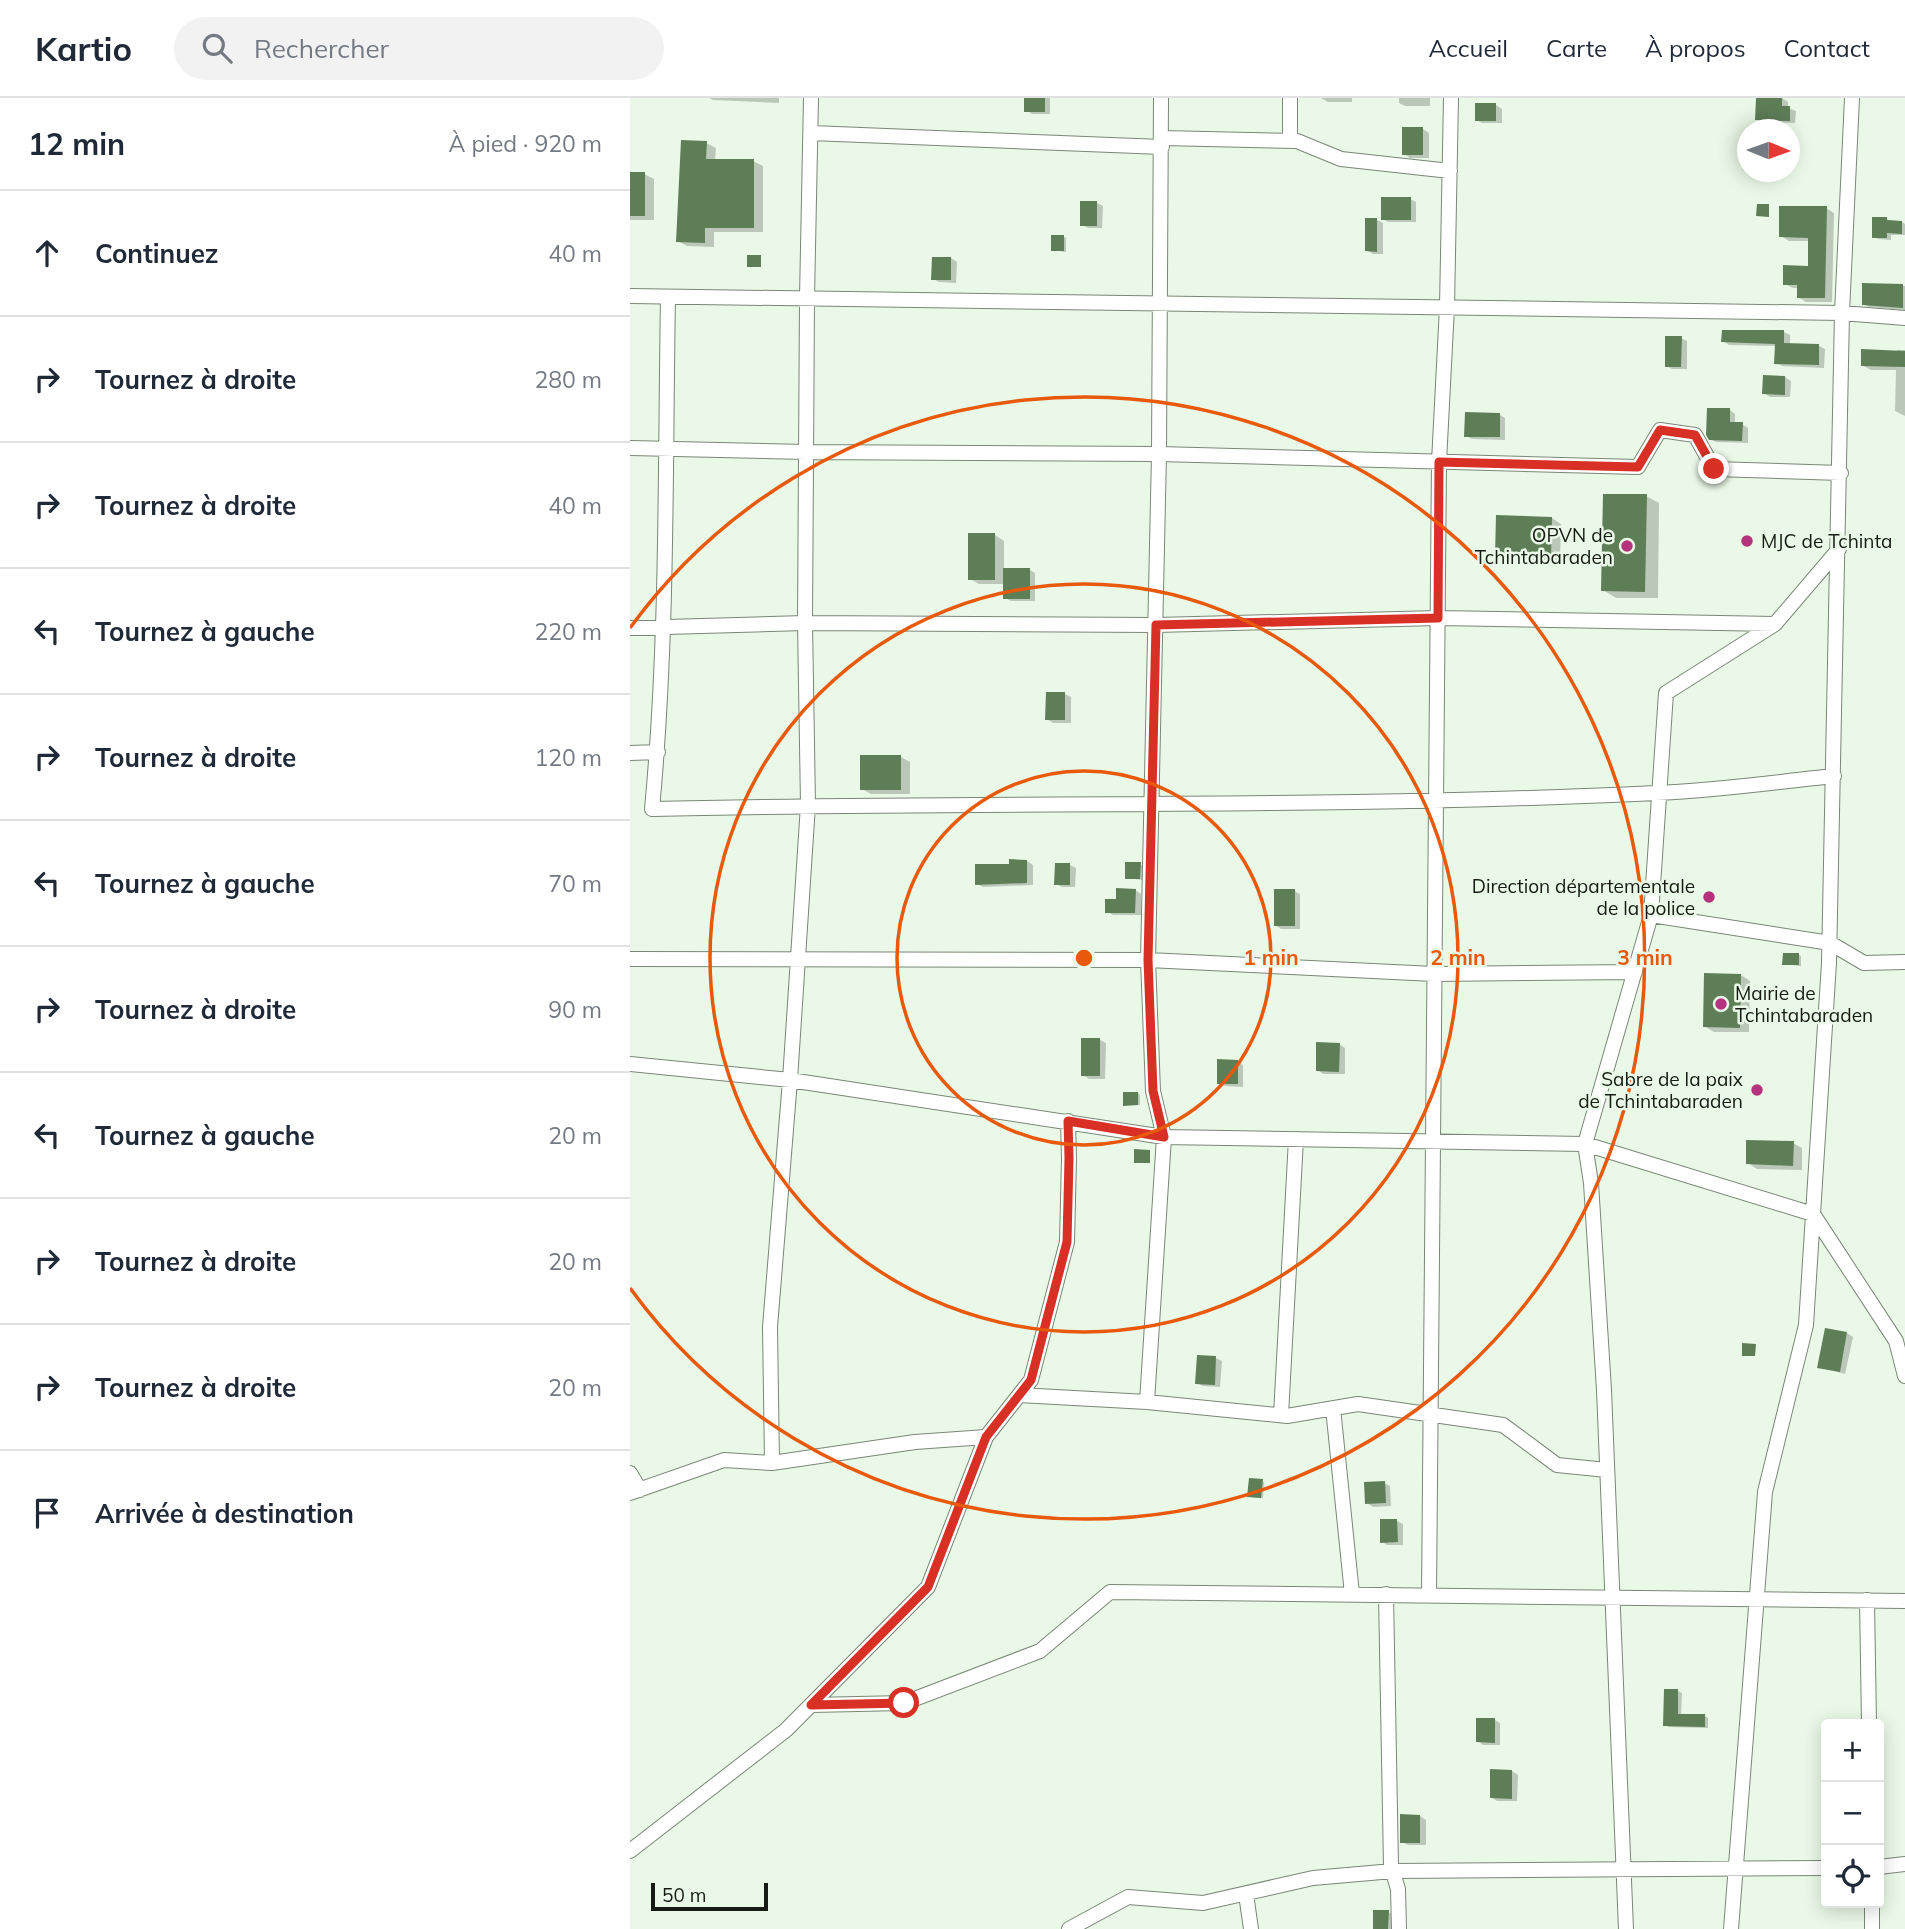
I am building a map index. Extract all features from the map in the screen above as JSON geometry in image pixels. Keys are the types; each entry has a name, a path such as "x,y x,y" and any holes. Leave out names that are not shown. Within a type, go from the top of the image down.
{"street":[{"path":"772,1463 770,1327 799,958 808,805 805,623 811,98"},
{"path":"1147,1402 1164,1137 1153,1091 1148,960 1159,454 1161,98"},
{"path":"1290,98 1290,140"},
{"path":"1429,1595 1439,462 1447,307 1451,98"},
{"path":"1731,1929 1765,1492 1806,1325 1830,943 1842,313 1852,98"},
{"path":"811,133 1162,142 1290,140 1340,159 1450,171"},
{"path":"630,296 1842,313 1905,317"},
{"path":"668,296 662,629 652,809 808,805 1435,800 1659,793 1834,776"},
{"path":"630,448 1159,454 1638,467 1660,430 1695,435 1714,469 1841,473"},
{"path":"1626,1929 1607,1470 1591,1183 1585,1144 1651,915 1666,693 1775,624 1839,550"},
{"path":"630,628 805,623 1156,625 1438,618 1775,624"},
{"path":"630,753 657,752"},
{"path":"1651,915 1830,943 1864,963 1905,962"},
{"path":"630,959 1148,960 1434,974 1634,972"},
{"path":"630,1065 790,1080 1164,1137 1585,1144 1813,1214 1896,1341 1905,1376"},
{"path":"630,1851 786,1730 928,1587 986,1437 1031,1380 1067,1242 1068,1121"},
{"path":"1281,1415 1296,1139"},
{"path":"1019,1395 1147,1402 1287,1416 1358,1404 1430,1413 1503,1425 1558,1465 1607,1470"},
{"path":"1333,1408 1352,1594"},
{"path":"630,1473 635,1491 723,1460 772,1463 915,1442 986,1437"},
{"path":"811,1705 904,1703 1040,1651 1110,1592 1905,1601"},
{"path":"1386,1594 1393,1871 1398,1889 1399,1929"},
{"path":"1867,1600 1869,1719"},
{"path":"1884,1866 1905,1864"},
{"path":"1069,1929 1128,1897 1203,1903 1312,1878 1393,1871 1821,1868"},
{"path":"1246,1894 1251,1929"},
{"path":"1871,1908 1872,1929"}],"building":[{"path":"1024,98 1045,98 1045,112 1024,112"},
{"path":"1756,98 1782,98 1782,106 1790,106 1790,119 1755,119"},
{"path":"1475,103 1496,103 1496,121 1475,121"},
{"path":"1402,127 1423,127 1423,155 1402,155"},
{"path":"681,140 707,141 706,159 754,159 754,228 705,228 705,243 676,242"},
{"path":"630,172 645,172 645,216 630,216"},
{"path":"1381,197 1411,197 1411,220 1381,220"},
{"path":"1080,201 1097,201 1097,226 1080,226"},
{"path":"1757,204 1769,204 1769,217 1756,216"},
{"path":"1779,206 1827,206 1825,298 1797,298 1797,285 1783,285 1783,265 1808,266 1808,238 1779,237"},
{"path":"1872,217 1902,221 1902,234 1887,233 1887,238 1872,238"},
{"path":"1365,218 1377,218 1377,252 1365,251"},
{"path":"1051,235 1064,235 1064,251 1051,251"},
{"path":"747,255 761,255 761,267 747,267"},
{"path":"932,257 951,257 951,280 931,280"},
{"path":"1862,283 1903,284 1903,308 1862,305"},
{"path":"1722,330 1784,330 1784,343 1819,344 1819,365 1774,364 1775,344 1721,342"},
{"path":"1665,336 1682,336 1681,367 1665,367"},
{"path":"1861,349 1905,351 1905,367 1861,366"},
{"path":"1763,375 1785,376 1785,395 1762,394"},
{"path":"1707,408 1730,408 1730,422 1743,422 1742,441 1709,440 1706,435"},
{"path":"1465,412 1500,413 1500,437 1464,437"},
{"path":"1603,494 1647,494 1645,592 1601,591"},
{"path":"1496,515 1552,517 1551,557 1495,556"},
{"path":"968,533 995,533 995,580 968,580"},
{"path":"1003,568 1030,568 1030,599 1003,599"},
{"path":"1046,692 1065,692 1065,720 1045,720"},
{"path":"860,755 901,755 901,790 860,790"},
{"path":"1009,859 1027,860 1027,883 975,885 975,864 1009,864"},
{"path":"1125,862 1141,862 1140,879 1125,879"},
{"path":"1055,863 1070,863 1070,885 1054,885"},
{"path":"1116,888 1136,889 1135,913 1105,913 1105,899 1116,899"},
{"path":"1274,889 1295,889 1295,926 1274,926"},
{"path":"1783,953 1799,953 1799,965 1782,965"},
{"path":"1704,973 1741,974 1740,1028 1703,1027"},
{"path":"1081,1038 1100,1038 1100,1076 1081,1076"},
{"path":"1316,1042 1340,1043 1339,1072 1316,1071"},
{"path":"1217,1059 1238,1060 1238,1084 1217,1084"},
{"path":"1123,1092 1138,1092 1138,1105 1123,1106"},
{"path":"1746,1140 1794,1141 1793,1166 1746,1164"},
{"path":"1134,1149 1150,1150 1150,1163 1134,1163"},
{"path":"1825,1328 1847,1332 1840,1372 1817,1368"},
{"path":"1742,1343 1756,1344 1755,1356 1742,1356"},
{"path":"1197,1355 1216,1356 1215,1385 1195,1384"},
{"path":"1249,1478 1263,1479 1261,1498 1247,1497"},
{"path":"1385,1481 1386,1503 1365,1504 1364,1482"},
{"path":"1380,1519 1397,1519 1398,1542 1380,1543"},
{"path":"1664,1689 1678,1689 1678,1714 1705,1714 1705,1727 1663,1726"},
{"path":"1476,1718 1495,1718 1495,1743 1476,1742"},
{"path":"1490,1769 1512,1770 1512,1799 1490,1798"},
{"path":"1400,1814 1420,1815 1420,1843 1400,1843"},
{"path":"1373,1910 1389,1910 1388,1929 1373,1929"}],"place":[{"name":"MJC de Tchinta","path":"1747,541"},
{"name":"OPVN de Tchintabaraden","path":"1627,546"},
{"name":"Direction départementale de la police","path":"1709,897"},
{"name":"Mairie de Tchintabaraden","path":"1721,1004"},
{"name":"Sabre de la paix de Tchintabaraden","path":"1757,1090"}],"route":[{"path":"904,1703 811,1705 928,1587 986,1437 1031,1380 1067,1242 1068,1121 1164,1137 1153,1091 1148,960 1156,625 1438,618 1439,462 1638,467 1660,430 1695,435 1714,469"}]}
